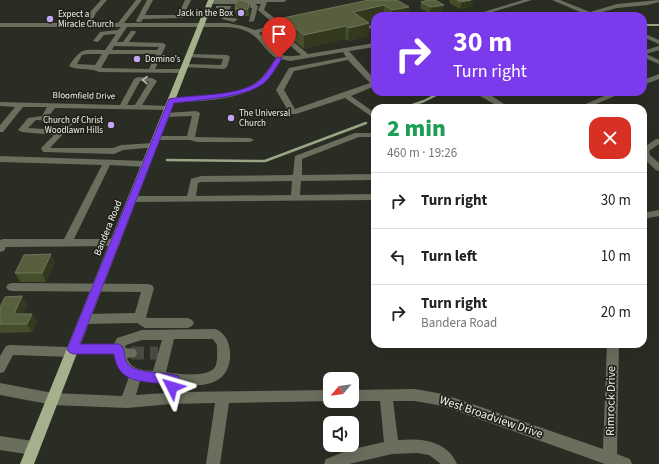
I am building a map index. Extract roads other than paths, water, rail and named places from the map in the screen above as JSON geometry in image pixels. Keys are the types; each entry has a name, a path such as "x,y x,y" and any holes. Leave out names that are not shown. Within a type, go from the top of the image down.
{"main road":[{"name":"Bandera Road","path":"27,464 210,3"}],"street":[{"path":"87,25 93,12 104,0"},
{"path":"97,67 139,0"},
{"path":"136,24 142,17 142,12 150,0"},
{"path":"142,17 180,17 188,0"},
{"path":"210,3 284,0"},
{"path":"487,12 529,0"},
{"path":"555,0 585,12"},
{"path":"600,12 617,6 648,3 659,0"},
{"path":"264,1 262,10 279,25"},
{"path":"210,3 229,7 255,6 253,21 224,18 229,7"},
{"path":"228,25 235,19"},
{"path":"254,32 306,19"},
{"path":"0,25 228,25 254,32 259,36 270,52 279,58 290,59 371,46"},
{"path":"261,25 270,29 307,57"},
{"path":"365,27 371,26"},
{"path":"96,41 102,34 120,32"},
{"path":"126,44 133,32"},
{"path":"647,37 659,42"},
{"path":"300,52 365,40"},
{"path":"112,44 160,44 164,46 151,71"},
{"path":"647,52 659,48"},
{"path":"345,50 350,58 371,80"},
{"path":"161,52 81,53 72,66 97,67 99,70 103,71 151,71 186,64 227,57 224,67 186,64"},
{"path":"647,54 658,59"},
{"name":"Bloomfield Drive","path":"0,104 168,108 251,88 262,81 279,58"},
{"path":"350,58 291,69 280,90 293,112 371,86"},
{"path":"647,81 659,76"},
{"path":"122,107 138,80 152,80 153,81 137,107"},
{"path":"346,95 371,114"},
{"path":"486,96 499,104"},
{"path":"590,104 610,96"},
{"path":"0,130 20,105"},
{"path":"44,118 52,106"},
{"path":"168,108 196,113 191,138"},
{"path":"0,116 10,117"},
{"path":"61,133 22,130 34,117 72,120 61,133 45,148 46,150 114,151 121,148 155,141 191,138 197,140 250,140"},
{"path":"295,198 298,158 358,135 371,135"},
{"path":"647,149 659,141"},
{"path":"647,157 659,168"},
{"path":"0,159 146,164"},
{"path":"68,242 107,163"},
{"path":"191,199 194,181 201,179 371,177"},
{"path":"132,199 371,197"},
{"path":"647,215 659,213"},
{"path":"0,248 3,243 115,243"},
{"path":"12,287 148,288 140,318"},
{"path":"85,319 140,318 145,323 188,323"},
{"path":"215,334 222,338 225,343 221,369 215,375 207,378 174,379 136,375 125,370 121,363 123,352 122,342 142,335 215,334"},
{"path":"158,378 161,353 169,335"},
{"name":"Rimrock Drive","path":"610,458 613,348"},
{"path":"0,368 10,350 123,352"},
{"path":"127,402 136,375"},
{"path":"171,398 174,379"},
{"path":"0,389 53,399 127,402 171,398 323,396"},
{"name":"West Broadview Drive","path":"359,396 414,395 443,400 625,464"},
{"path":"386,396 392,447"},
{"path":"213,464 223,397"},
{"path":"0,443 34,448"},
{"path":"331,464 349,457 392,447 427,446 444,454 450,464"}],"waterway":[{"path":"647,25 659,25"},
{"path":"415,104 434,96"},
{"path":"167,160 265,161 366,123"}],"tunnel":[{"path":"131,353 158,353"}],"place":[{"name":"Jack in the Box","path":"241,13"},
{"name":"Expect a Miracle Church","path":"50,19"},
{"name":"Domino's","path":"137,59"},
{"name":"The Universal Church","path":"231,118"},
{"name":"Church of Christ Woodlawn Hills","path":"111,125"}]}
